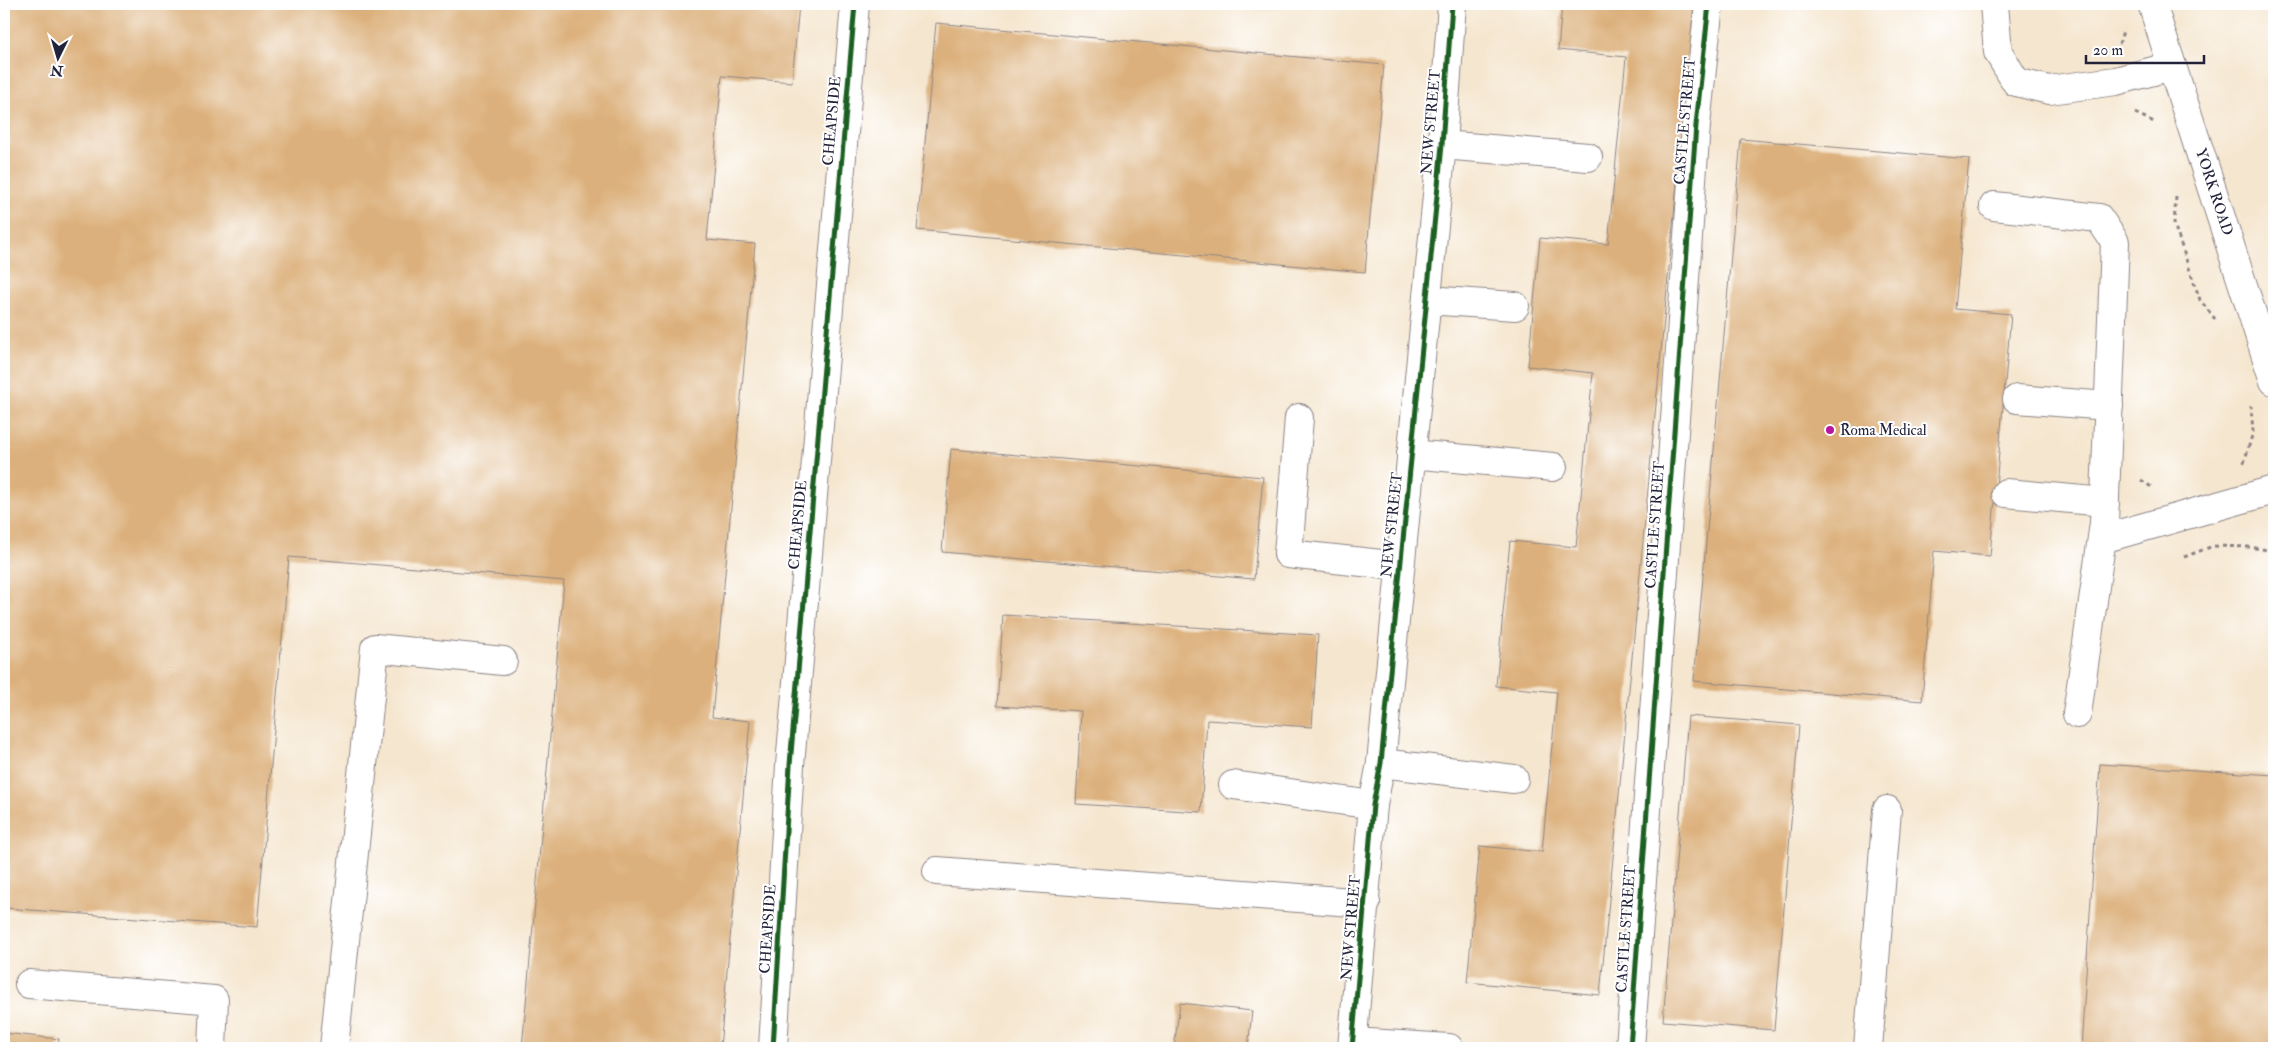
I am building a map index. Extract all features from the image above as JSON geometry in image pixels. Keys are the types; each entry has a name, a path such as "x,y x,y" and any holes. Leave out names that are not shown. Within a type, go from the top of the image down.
{"street":[{"name":"CHEAPSIDE","path":"773,1048 790,765 855,4"},
{"name":"NEW STREET","path":"1352,1045 1366,903 1373,805 1381,762 1442,144 1452,4"},
{"name":"CASTLE STREET","path":"1630,1048 1696,125 1709,4"},
{"path":"1994,4 1998,52 2016,82 2049,90 2100,83 2172,66"},
{"name":"YORK ROAD","path":"2152,4 2274,381"},
{"path":"1442,144 1588,157"},
{"path":"1994,206 2099,218 2115,242 2105,502 2102,539 2077,714"},
{"path":"1427,300 1516,306"},
{"path":"2017,399 2109,406"},
{"path":"1299,418 1288,554 1400,566"},
{"path":"1412,454 1553,466"},
{"path":"2102,539 2274,490"},
{"path":"2006,493 2105,502"},
{"path":"334,1048 375,648 503,661"},
{"path":"1381,762 1514,779"},
{"path":"1234,785 1373,805"},
{"path":"1868,1048 1887,810"},
{"path":"937,871 1366,903"},
{"path":"29,984 214,1000 212,1048"},
{"path":"1352,1045 1449,1048"}],"path":[{"path":"2100,83 2095,62 2117,50 2125,23"},
{"path":"2132,112 2156,123"},
{"path":"2177,190 2174,224 2200,300 2216,320"},
{"path":"2236,469 2244,463 2253,432 2251,405"},
{"path":"2138,475 2142,481 2155,489"},
{"path":"2184,557 2213,546 2249,546 2274,551"}],"building":[{"path":"4,4 799,4 792,82 722,76 707,240 755,244 712,717 750,721 720,1048 522,1048 564,581 289,557 257,927 4,908"},
{"path":"1562,4 1694,4 1600,995 1467,982 1480,846 1542,852 1557,692 1496,686 1510,541 1576,547 1593,373 1528,366 1540,238 1608,244 1626,57 1558,50"},
{"path":"936,23 1384,65 1365,272 917,230"},
{"name":"Roma Medical","path":"1741,139 1969,159 1955,309 2011,314 1990,556 1934,551 1922,701 1694,681"},
{"path":"951,449 1263,477 1254,579 942,552"},
{"path":"1003,615 1318,635 1312,727 1207,720 1201,812 1076,804 1081,711 997,706"},
{"path":"1688,716 1799,725 1774,1030 1663,1021"},
{"path":"2100,764 2274,775 2274,1048 2081,1048"},
{"path":"1180,1003 1252,1011 1248,1048 1174,1048"},
{"path":"4,1033 59,1039 58,1048 4,1048"}],"cycle path":[{"path":"773,1048 790,765 855,4"},
{"path":"1352,1048 1373,805 1381,763 1442,145 1452,4"},
{"path":"1630,1048 1696,125 1709,4"}],"place":[{"name":"Roma Medical","path":"1830,430"}]}
